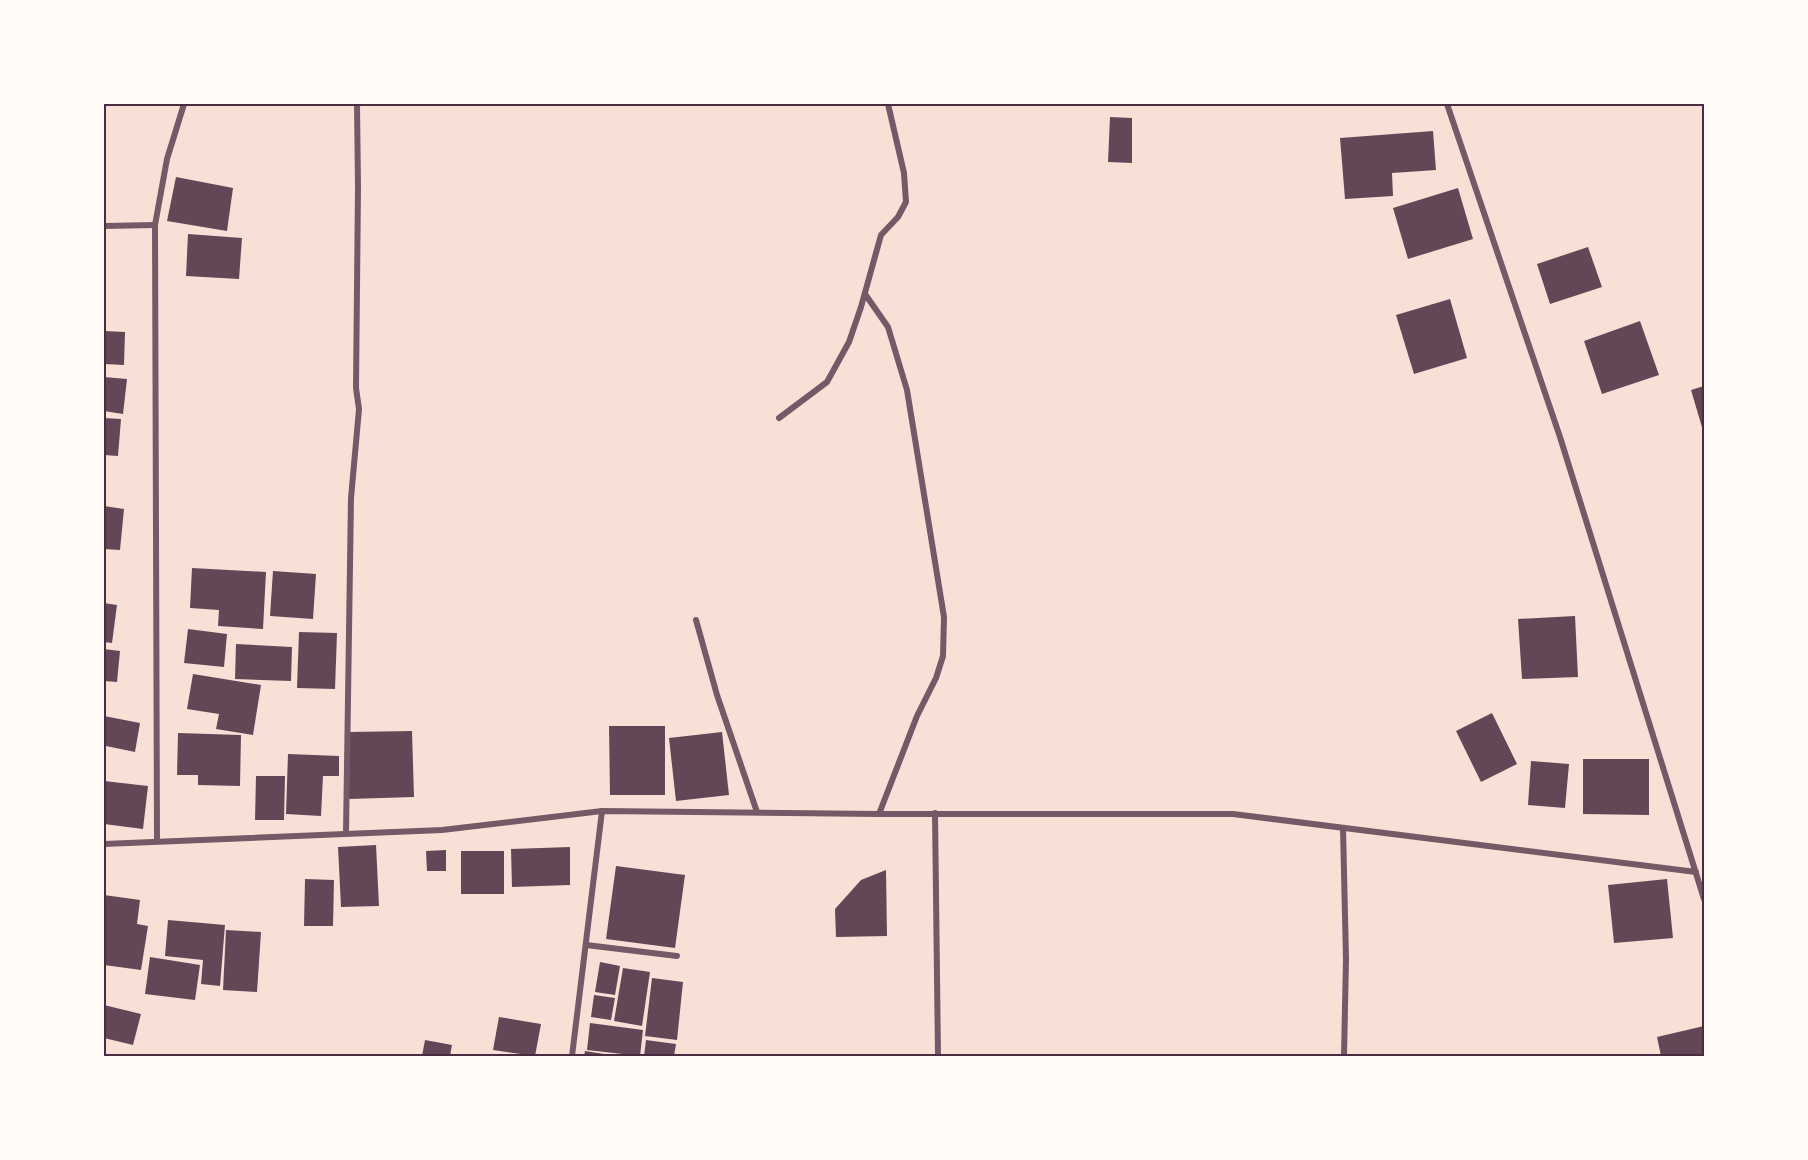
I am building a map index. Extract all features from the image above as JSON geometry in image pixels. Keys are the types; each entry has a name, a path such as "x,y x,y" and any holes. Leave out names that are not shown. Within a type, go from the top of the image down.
{"street":[{"path":"157,842 155,225 167,159 184,104"},
{"path":"346,833 351,498 359,409 356,388 357,104"},
{"path":"779,418 827,382 849,342 881,235 897,217 906,202 904,173 888,104"},
{"path":"1447,104 1560,437 1704,899"},
{"path":"104,225 155,225"},
{"path":"865,294 888,327 907,390 944,617 943,656 936,678 917,716 879,814"},
{"path":"696,620 717,695 758,812"},
{"path":"572,1056 602,811"},
{"path":"104,843 442,830 602,811 1233,814 1696,872"},
{"path":"935,813 938,1056"},
{"path":"1342,828 1346,959 1344,1056"},
{"path":"586,945 677,956"}],"building":[{"path":"1110,117 1132,118 1132,163 1108,162"},
{"path":"1433,131 1436,170 1392,173 1393,196 1345,199 1340,138"},
{"path":"176,177 233,188 227,231 167,221"},
{"path":"1458,188 1473,239 1408,259 1393,208"},
{"path":"188,234 242,238 239,279 186,276"},
{"path":"1588,247 1602,287 1550,304 1537,264"},
{"path":"1450,299 1467,358 1414,374 1396,315"},
{"path":"1640,321 1659,375 1602,394 1584,341"},
{"path":"104,331 125,332 124,365 104,364"},
{"path":"104,377 127,379 123,414 104,411"},
{"path":"1704,386 1704,434 1691,390"},
{"path":"104,418 121,419 118,456 104,455"},
{"path":"104,506 124,509 120,550 104,549"},
{"path":"192,568 266,572 263,629 218,626 219,610 190,608"},
{"path":"273,571 316,574 313,619 270,616"},
{"path":"104,603 117,605 112,643 104,642"},
{"path":"1575,616 1578,677 1522,679 1518,619"},
{"path":"188,629 227,634 224,667 184,663"},
{"path":"299,632 337,633 335,689 297,688"},
{"path":"236,644 292,647 291,681 235,679"},
{"path":"104,649 120,651 117,682 104,681"},
{"path":"193,674 261,685 253,735 216,729 219,714 187,709"},
{"path":"1492,713 1517,764 1481,782 1456,731"},
{"path":"104,716 140,723 135,752 106,746 104,754"},
{"path":"609,726 665,726 665,795 610,795"},
{"path":"412,731 414,797 349,799 348,732"},
{"path":"722,732 729,795 676,801 669,738"},
{"path":"178,733 241,735 240,786 198,785 198,775 177,775"},
{"path":"288,754 339,756 339,776 323,776 321,816 286,814"},
{"path":"1583,759 1649,759 1649,815 1583,814"},
{"path":"1531,761 1569,764 1565,808 1528,805"},
{"path":"256,776 285,776 284,820 255,820"},
{"path":"104,781 148,786 143,829 104,824"},
{"path":"376,845 379,906 341,907 338,847"},
{"path":"570,847 570,885 512,887 511,849"},
{"path":"446,850 446,871 427,871 426,851"},
{"path":"461,851 504,851 504,894 461,894"},
{"path":"616,866 685,875 675,948 606,939"},
{"path":"886,870 887,936 836,937 835,909 861,880"},
{"path":"305,879 334,880 333,926 304,926"},
{"path":"1667,879 1673,938 1614,943 1608,885"},
{"path":"104,895 140,900 137,924 148,926 141,970 104,965"},
{"path":"168,920 225,925 220,986 201,984 203,960 165,956"},
{"path":"226,930 261,932 257,992 223,990"},
{"path":"150,957 200,965 195,1000 145,994"},
{"path":"600,962 620,966 615,995 595,992"},
{"path":"623,968 650,972 642,1026 614,1021"},
{"path":"652,978 683,982 677,1040 645,1036"},
{"path":"594,995 615,998 611,1020 591,1017"},
{"path":"104,1005 141,1014 133,1045 104,1038"},
{"path":"499,1017 541,1024 535,1056 493,1050"},
{"path":"590,1023 643,1030 640,1056 587,1050"},
{"path":"1704,1026 1704,1056 1661,1056 1657,1037"},
{"path":"425,1040 452,1045 450,1056 422,1056"},
{"path":"646,1040 676,1044 674,1056 644,1056"},
{"path":"585,1051 611,1055 584,1056"}]}
